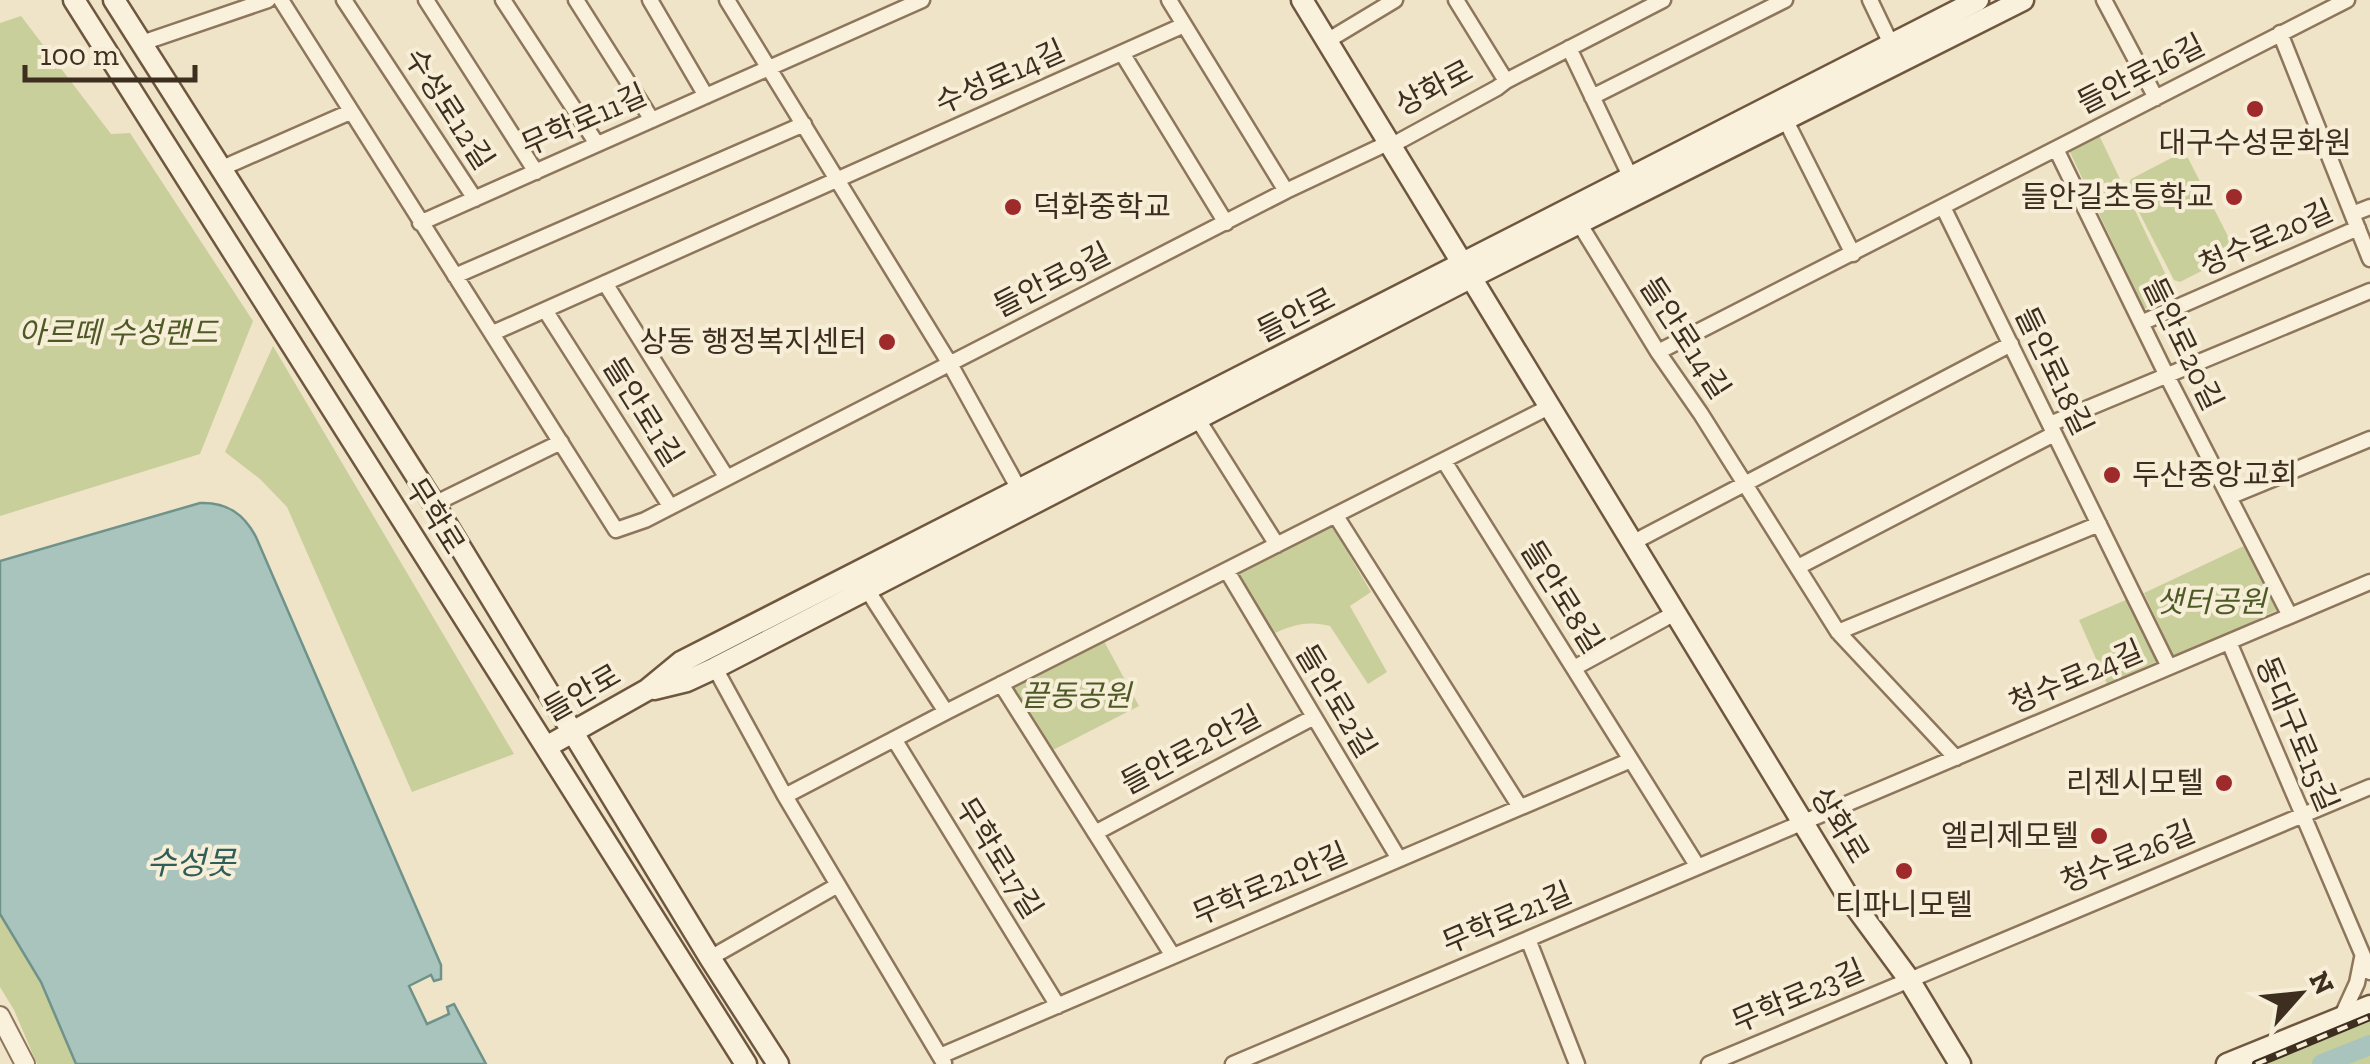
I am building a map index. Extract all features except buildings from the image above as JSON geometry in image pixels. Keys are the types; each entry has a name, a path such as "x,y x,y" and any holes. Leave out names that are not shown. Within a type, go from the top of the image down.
{"main road":[{"name":"무학로","path":"74,0 746,1064"},
{"name":"무학로","path":"114,0 434,504 778,1064"},
{"name":"상화로","path":"1302,0 1847,895 1908,978 1960,1064"},
{"name":"들안로","path":"647,690 687,681 715,668 1197,418 1631,178 1978,0"},
{"name":"들안로","path":"546,747 647,690 681,662 1020,491 1466,271 1579,222 2023,0"},
{"path":"2227,1064 2370,1006"}],"street":[{"path":"139,44 268,0"},
{"path":"280,0 561,442 434,504"},
{"name":"수성로12길","path":"344,0 475,199"},
{"name":"수성로12길","path":"426,0 536,172"},
{"path":"503,0 597,144"},
{"path":"576,0 652,120"},
{"path":"650,0 706,96"},
{"path":"727,0 950,364 1020,491"},
{"path":"875,0 886,16"},
{"path":"770,68 922,0"},
{"path":"1169,0 1286,192"},
{"path":"1327,41 1395,0"},
{"path":"1456,0 1506,81"},
{"path":"1592,97 1785,0"},
{"path":"1870,0 1892,46"},
{"path":"2104,0 2156,98"},
{"name":"들안로16길","path":"1658,352 2347,0"},
{"name":"상화로","path":"1226,223 1388,142 1396,143 1658,1"},
{"name":"수성로14길","path":"838,179 1184,25"},
{"path":"2280,33 2355,221"},
{"path":"1569,48 1631,178"},
{"path":"1122,53 1226,223"},
{"name":"무학로11길","path":"420,223 770,68"},
{"path":"220,169 350,112"},
{"path":"1784,119 1853,254"},
{"path":"455,276 804,124"},
{"name":"들안로20길","path":"2056,149 2290,616"},
{"path":"493,333 838,179"},
{"name":"들안로18길","path":"1943,207 2169,667"},
{"name":"청수로20길","path":"2140,322 2355,221 2370,207"},
{"name":"청수로20길","path":"2355,221 2370,259"},
{"name":"들안로14길","path":"1579,222 1838,632 1956,758"},
{"name":"들안로9길","path":"670,506 1226,223"},
{"path":"605,283 727,478"},
{"path":"1798,567 2052,429 2167,376 2370,292"},
{"name":"들안로1길","path":"545,310 670,506 616,530 561,442"},
{"path":"1632,543 2010,344"},
{"path":"785,796 1549,408"},
{"path":"1197,418 1277,545"},
{"path":"2229,498 2370,440"},
{"name":"들안로8길","path":"1444,461 1698,867"},
{"path":"1336,516 1520,807"},
{"path":"1838,632 2099,524"},
{"name":"들안로2길","path":"1227,570 1398,859"},
{"name":"청수로24길","path":"1803,822 2370,582"},
{"path":"866,588 946,712"},
{"path":"1574,668 1675,613"},
{"name":"동대구로15길","path":"2229,642 2366,965"},
{"path":"715,668 785,796 942,1060"},
{"path":"1002,684 1173,956"},
{"name":"들안로2안길","path":"1095,832 1314,716"},
{"name":"무학로17길","path":"894,739 1058,1006"},
{"name":"무학로21안길","path":"942,1060 1058,1006 1631,760"},
{"name":"청수로26길","path":"1908,978 2370,787"},
{"name":"무학로21길","path":"1233,1064 1803,822"},
{"path":"710,958 838,885"},
{"path":"1528,939 1578,1064"},
{"path":"2341,1018 2366,965"},
{"name":"무학로23길","path":"1709,1064 1908,978"},
{"path":"0,1016 25,1064"}],"green space":[{"name":"아르떼 수성랜드","path":"21,16 111,134 130,133 253,321 200,454 0,516 0,23"},
{"path":"2098,133 2175,294 2144,309 2068,148"},
{"path":"2179,154 2188,158 2233,246 2233,255 2180,282 2174,280 2127,189 2131,179"},
{"path":"273,346 514,754 412,792 287,507 260,479 225,452"},
{"path":"1331,524 1371,592 1350,606 1387,672 1368,684 1330,626 1300,624 1271,635 1232,572"},
{"name":"샛터공원","path":"2246,545 2277,610 2175,659 2144,593"},
{"path":"2128,599 2156,662 2107,684 2079,620"},
{"name":"끝동공원","path":"1104,641 1139,706 1053,750 1011,687"},
{"path":"0,914 41,982 76,1064 37,1064 0,987"},
{"path":"2370,1015 2370,1064 2255,1064"}],"water":[{"name":"수성못","path":"200,503 234,511 256,537 441,965 441,979 434,981 431,975 409,986 427,1024 449,1014 447,1007 454,1004 486,1064 76,1064 41,982 0,914 0,561"}],"waterway":[{"path":"2322,1064 2370,1045"}],"railway":[{"path":"2256,1064 2370,1017"}],"place":[{"name":"대구수성문화원","path":"2255,109"},
{"name":"들안길초등학교","path":"2234,197"},
{"name":"덕화중학교","path":"1013,207"},
{"name":"상동 행정복지센터","path":"887,342"},
{"name":"두산중앙교회","path":"2112,475"},
{"name":"리젠시모텔","path":"2224,783"},
{"name":"엘리제모텔","path":"2099,836"},
{"name":"티파니모텔","path":"1904,871"}]}
